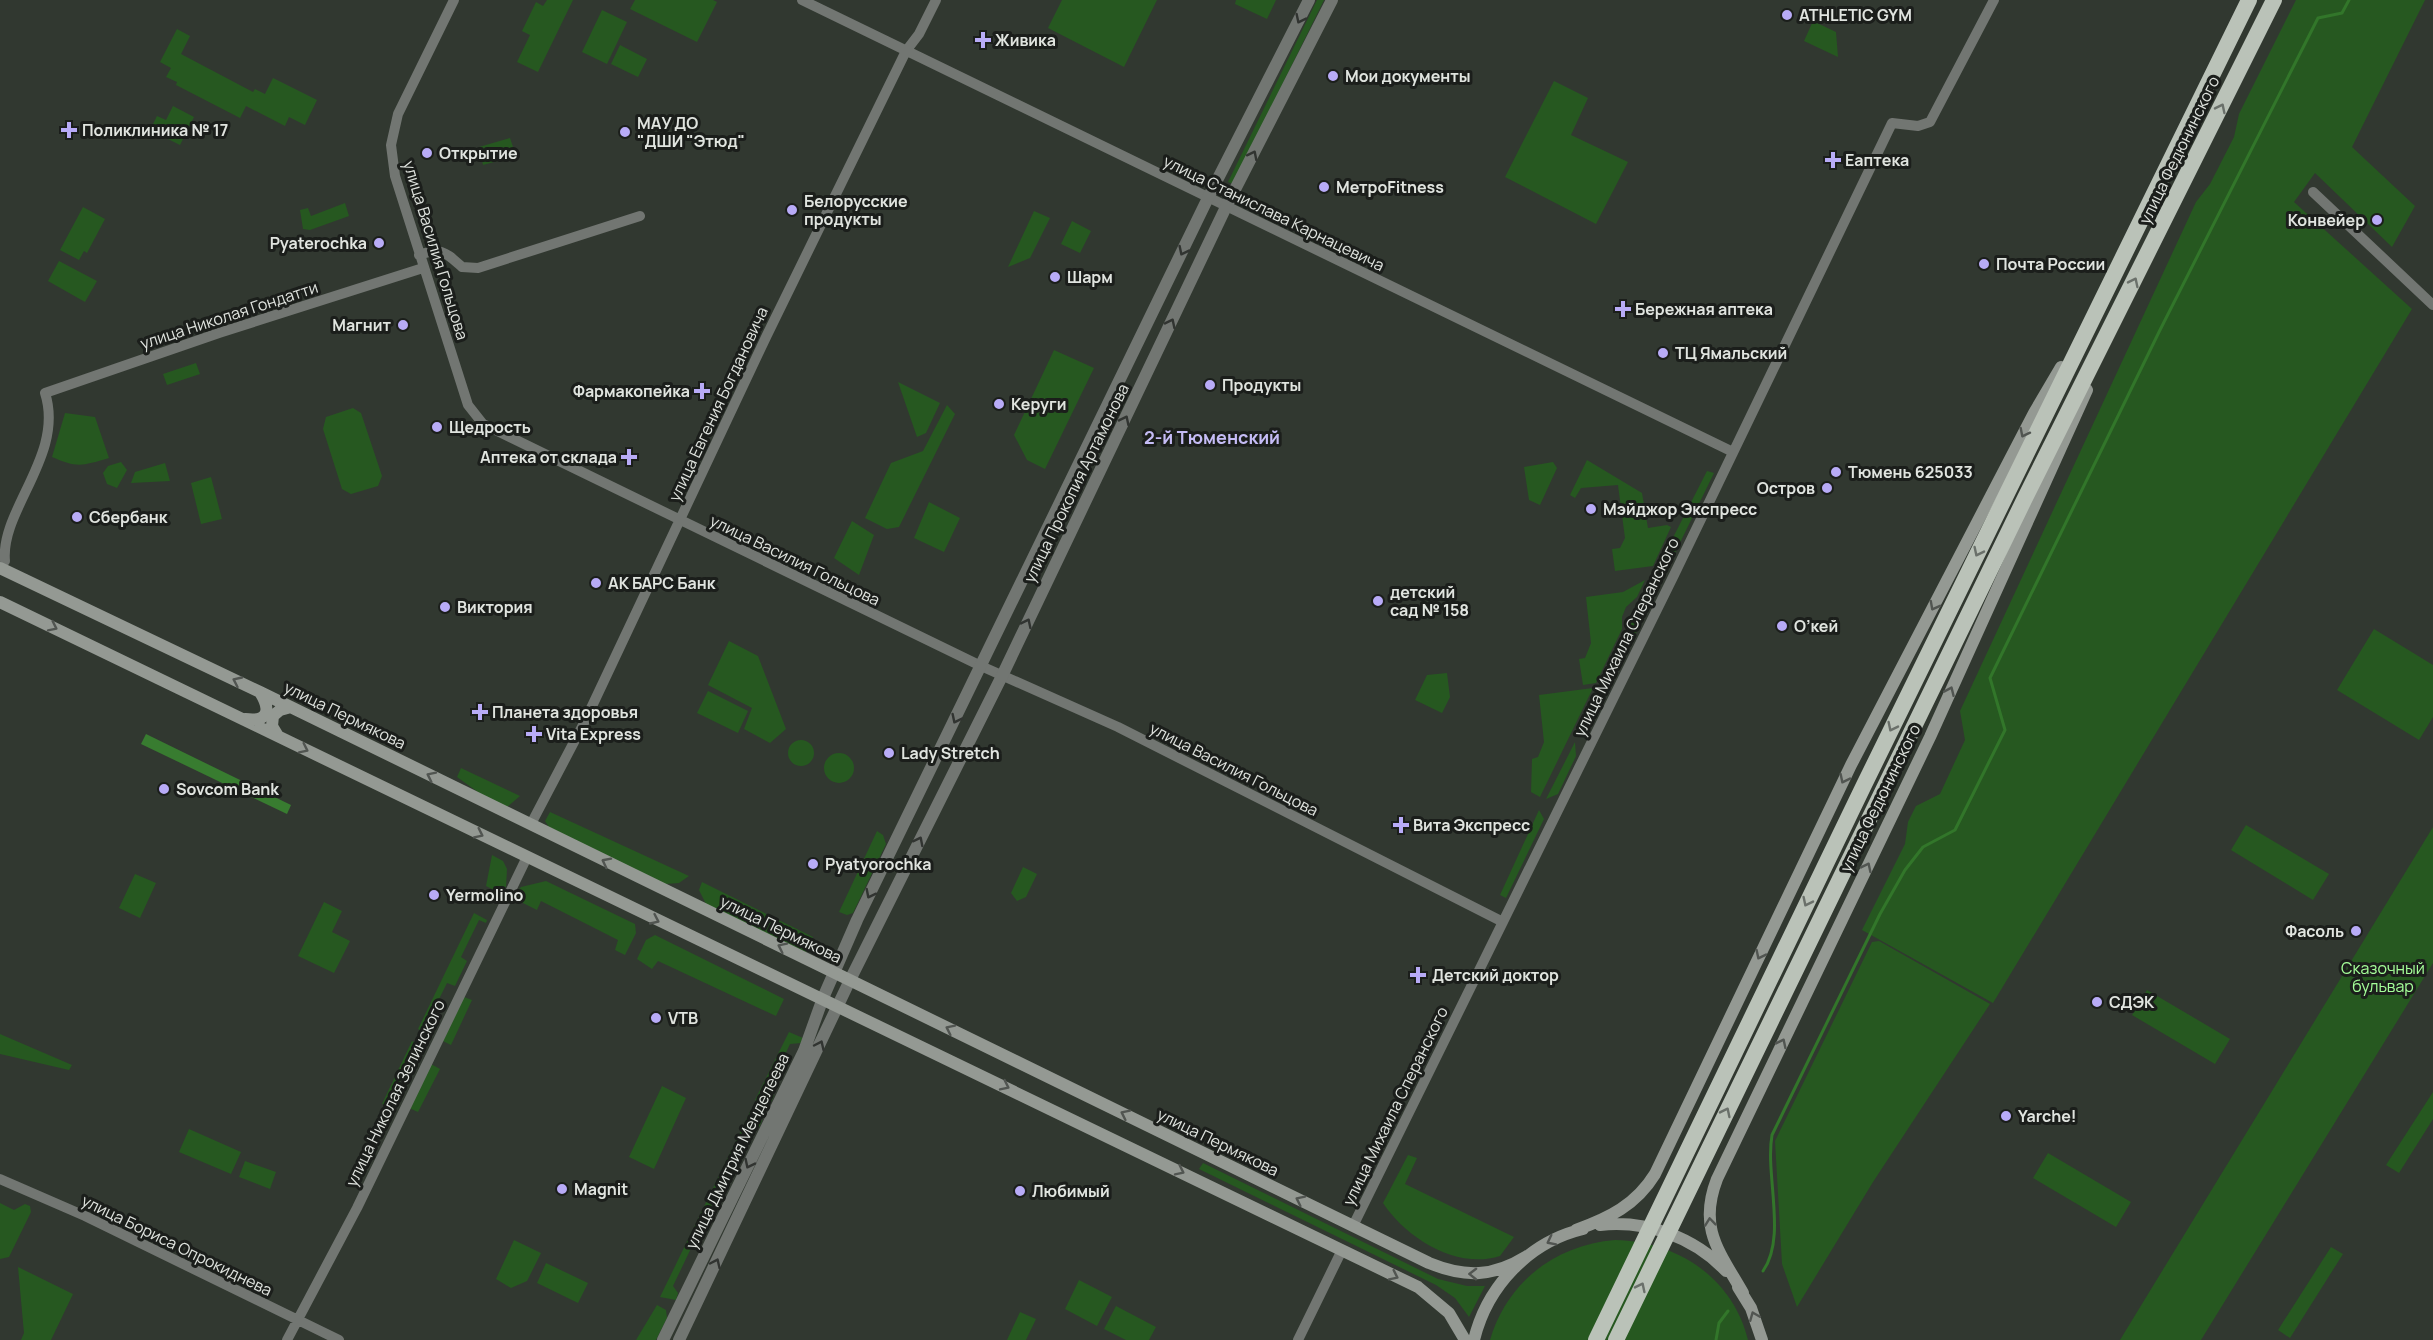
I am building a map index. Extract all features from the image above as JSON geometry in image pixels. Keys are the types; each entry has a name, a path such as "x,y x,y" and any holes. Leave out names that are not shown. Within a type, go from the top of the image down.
{"highway":[{"name":"улица Федюнинского","path":"1596,1340 2095,310 2248,0"},
{"name":"улица Федюнинского","path":"1616,1340 2025,498 2274,0"}],"main road":[{"name":"улица Федюнинского","path":"1576,1230 1608,1218 1624,1208 1643,1192 1655,1174 1879,710 2034,413 2095,310"},
{"name":"улица Федюнинского","path":"1743,1293 1712,1237 1708,1215 1714,1187 1930,737 2019,536 2071,429 2117,317"},
{"name":"улица Пермякова","path":"2,562 25,580 291,707 1429,1263 1457,1273 1492,1273 1527,1256"},
{"path":"0,602 839,1005 1342,1250 1430,1296 1456,1322 1465,1340"},
{"path":"244,719 256,720 264,717 267,703 260,692"},
{"path":"278,736 272,726 273,716 280,710 291,707"},
{"path":"1474,1340 1480,1320 1492,1296 1508,1274 1527,1256 1551,1241 1576,1230 1625,1224 1669,1233 1707,1254 1733,1278 1743,1293 1762,1340"}],"street":[{"name":"улица Василия Гольцова","path":"454,0 411,86 393,134 393,166 419,255 468,405 477,419 489,429 679,521 1002,676 1118,727 1503,922"},
{"name":"улица Станислава Карнацевича","path":"802,0 1733,452"},
{"name":"улица Евгения Богдановича","path":"531,824 585,721 813,238 906,51 919,34 936,0"},
{"name":"улица Прокопия Артамонова","path":"834,973 857,920 1208,198 1310,0"},
{"name":"улица Прокопия Артамонова","path":"850,980 1002,676 1226,207 1332,0"},
{"name":"улица Михаила Сперанского","path":"1353,1226 1892,123 1918,126 1930,122 1994,0"},
{"path":"2313,192 2433,305"},
{"path":"419,255 435,250 446,254 462,267 478,268 640,216"},
{"name":"улица Николая Гондатти","path":"1,537 39,457 50,420 45,393 219,333 423,267"},
{"path":"1,537 2,562"},
{"name":"улица Николая Зелинского","path":"287,1340 357,1208 527,857"},
{"name":"улица Дмитрия Менделеева","path":"663,1340 804,1051 834,973"},
{"name":"улица Дмитрия Менделеева","path":"679,1340 850,980"},
{"name":"улица Бориса Опрокиднева","path":"0,1179 85,1216 339,1340"},
{"path":"1299,1340 1342,1250"}],"green space":[{"path":"547,0 573,0 538,72 517,62 530,35 522,31 536,2 543,6"},
{"path":"635,0 713,0 717,2 697,42 630,9"},
{"path":"1062,0 1157,0 1124,67 1048,28"},
{"path":"1236,0 1276,0 1267,19 1235,4"},
{"path":"1317,0 1324,0 1233,184 1228,182"},
{"path":"2296,0 2425,0 2352,147 2415,206 2392,247 2315,173 2294,202 2412,309 1993,1003 1862,930 1905,844 1908,822 1916,806 1940,794 1965,740 1960,711 2196,202 2210,184 2234,137 2239,114"},
{"path":"602,10 627,22 607,64 582,52"},
{"path":"1813,21 1836,32 1838,57 1804,41"},
{"path":"177,29 190,36 181,54 253,92 255,89 265,94 273,78 317,100 305,125 289,117 285,126 246,106 240,118 176,85 177,82 166,77 171,68 160,62"},
{"path":"620,45 647,59 638,77 611,64"},
{"path":"1554,81 1588,98 1571,135 1628,162 1596,224 1505,177"},
{"path":"173,106 194,117 180,145 150,130 157,116 166,120"},
{"path":"510,138 516,156 483,165 479,147"},
{"path":"345,203 349,216 310,230 303,229 300,210 308,208 311,216"},
{"path":"83,207 105,219 87,253 84,251 79,260 60,250"},
{"path":"1034,211 1050,218 1030,258 1008,267"},
{"path":"1072,221 1091,231 1080,253 1061,244"},
{"path":"59,261 97,281 85,302 48,281"},
{"path":"1054,350 1094,368 1045,469 1027,460 1014,435"},
{"path":"196,363 200,374 167,385 163,374"},
{"path":"898,382 940,403 926,433 917,437"},
{"path":"947,405 955,414 899,527 887,529 865,518 891,463 923,451"},
{"path":"353,408 361,413 382,476 378,486 351,494 342,489 323,429 326,417"},
{"path":"65,413 95,417 109,458 80,465 52,457"},
{"path":"1587,460 1642,493 1648,528 1667,525 1671,527 1653,566 1615,571 1612,549 1620,548 1625,538 1618,485 1581,488 1575,498 1570,495"},
{"path":"121,462 127,470 117,488 107,484 103,473 108,466"},
{"path":"1553,462 1557,468 1540,505 1529,500 1524,467"},
{"path":"165,463 170,481 131,483 135,472"},
{"path":"1707,471 1714,473 1673,557 1668,563 1659,565"},
{"path":"211,477 222,519 201,524 191,483"},
{"path":"929,502 960,518 944,552 914,538"},
{"path":"852,521 874,535 859,575 834,558"},
{"path":"1653,579 1657,588 1635,635 1623,640"},
{"path":"1645,580 1637,597 1626,607 1622,617 1622,629 1596,683 1583,685 1579,659 1585,658 1591,643 1586,597 1623,592"},
{"path":"2374,629 2433,665 2433,717 2419,740 2337,690"},
{"path":"729,641 758,656 786,729 770,743 744,729 752,708 708,685"},
{"path":"1447,673 1450,697 1442,713 1415,700 1427,675"},
{"path":"1593,688 1540,797 1531,792 1532,759 1538,757 1544,742 1539,695"},
{"path":"708,691 748,711 738,733 697,713"},
{"path":"146,734 291,805 287,814 141,744"},
{"path":"801,740 810,744 814,753 810,762 801,766 792,762 788,753 792,744"},
{"path":"1575,742 1576,756 1558,794 1546,799"},
{"path":"839,753 850,757 854,768 850,779 839,783 828,779 824,768 828,757"},
{"path":"461,768 520,796 507,807 482,795 457,777"},
{"path":"1539,810 1544,819 1506,898 1500,895"},
{"path":"550,812 689,876 679,883 665,884 549,827 545,821"},
{"path":"2246,825 2329,874 2313,900 2231,850"},
{"name":"Сказочный бульвар","path":"2433,827 2433,963 2201,1340 2120,1340"},
{"path":"877,831 883,835 886,844 853,913 847,915 839,912"},
{"path":"492,855 503,861 507,869 506,887 494,890 486,886"},
{"path":"1023,867 1037,874 1026,897 1017,901 1011,893"},
{"path":"135,874 156,883 140,918 119,908"},
{"path":"546,881 635,924 636,933 625,955 615,950 618,940 541,901 537,910 517,900 516,893 521,887"},
{"path":"702,882 813,937 806,952 707,906 699,890"},
{"path":"324,902 342,911 332,932 350,941 334,973 298,956"},
{"path":"474,913 487,920 486,923 479,920 461,957 467,961 455,986 447,983 430,1017 438,1021 431,1036 418,1029"},
{"path":"655,935 784,999 776,1016 658,961 652,969 637,959 646,940"},
{"path":"1879,941 1990,1004 1873,1182 1797,1307 1782,1264 1775,1141 1872,942"},
{"path":"2147,990 2230,1039 2215,1064 2132,1015"},
{"path":"464,997 472,1000 451,1045 443,1041"},
{"path":"789,1032 803,1038 801,1043 790,1044 769,1089 774,1096 771,1102 762,1103 755,1100"},
{"path":"0,1034 72,1065 69,1070 0,1054"},
{"path":"412,1041 425,1047 420,1058 412,1055 396,1090 402,1094 395,1110 382,1104"},
{"path":"431,1064 440,1069 418,1112 409,1108"},
{"path":"662,1086 686,1098 654,1169 629,1157"},
{"path":"2433,1092 2433,1119 2399,1173 2386,1165"},
{"path":"751,1110 757,1113 762,1121 759,1127 748,1129 673,1286 678,1293 676,1300 660,1297"},
{"path":"189,1129 241,1152 231,1174 179,1152"},
{"path":"2048,1153 2131,1202 2116,1227 2033,1178"},
{"path":"1408,1155 1417,1158 1405,1184 1514,1237 1500,1256 1467,1259 1450,1255 1419,1239 1393,1216 1383,1203"},
{"path":"245,1161 276,1172 270,1189 239,1177"},
{"path":"1203,1163 1438,1279 1467,1286 1485,1286 1469,1317 1455,1298 1436,1285 1199,1169"},
{"path":"0,1203 14,1210 25,1204 30,1206 31,1212 9,1257 0,1259"},
{"path":"514,1240 541,1253 527,1281 511,1288 496,1279"},
{"path":"1615,1240 1660,1247 1699,1267 1716,1281 1730,1298 1741,1318 1748,1340 1490,1340 1508,1301 1536,1270 1573,1250 1593,1243"},
{"path":"2331,1247 2343,1254 2290,1338 2278,1330"},
{"path":"546,1263 588,1283 578,1303 537,1283"},
{"path":"18,1267 73,1294 51,1340 21,1340 24,1333"},
{"path":"1079,1280 1112,1297 1097,1326 1065,1309"},
{"path":"657,1305 666,1310 667,1318 656,1340 636,1340"},
{"path":"1116,1306 1156,1327 1149,1340 1126,1340 1104,1329"},
{"path":"1020,1312 1036,1319 1026,1340 1007,1340"}],"waterway":[{"path":"1763,1271 1774,1241 1772,1135 1880,914 1905,870 1923,847 1955,830 2005,730 1990,678 2160,330 2318,18 2342,13 2349,0"},
{"path":"1716,1340 1719,1323 1728,1311"}],"place":[{"name":"ATHLETIC GYM","path":"1787,15"},
{"name":"Живика","path":"983,40"},
{"name":"Мои документы","path":"1333,76"},
{"name":"Поликлиника № 17","path":"69,130"},
{"name":"МАУ ДО \"ДШИ \"Этюд\"","path":"625,132"},
{"name":"Открытие","path":"427,153"},
{"name":"Еаптека","path":"1833,160"},
{"name":"МетроFitness","path":"1324,187"},
{"name":"Белорусские продукты","path":"792,210"},
{"name":"Конвейер","path":"2377,220"},
{"name":"Pyaterochka","path":"379,243"},
{"name":"Почта России","path":"1984,264"},
{"name":"Шарм","path":"1055,277"},
{"name":"Бережная аптека","path":"1623,309"},
{"name":"Магнит","path":"403,325"},
{"name":"ТЦ Ямальский","path":"1663,353"},
{"name":"Продукты","path":"1210,385"},
{"name":"Фармакопейка","path":"702,391"},
{"name":"Керуги","path":"999,404"},
{"name":"Щедрость","path":"437,427"},
{"name":"Аптека от склада","path":"629,457"},
{"name":"Тюмень 625033","path":"1836,472"},
{"name":"Остров","path":"1827,488"},
{"name":"Мэйджор Экспресс","path":"1591,509"},
{"name":"Сбербанк","path":"77,517"},
{"name":"АК БАРС Банк","path":"596,583"},
{"name":"детский сад № 158","path":"1378,601"},
{"name":"Виктория","path":"445,607"},
{"name":"О’кей","path":"1782,626"},
{"name":"Планета здоровья","path":"480,712"},
{"name":"Vita Express","path":"534,734"},
{"name":"Lady Stretch","path":"889,753"},
{"name":"Sovcom Bank","path":"164,789"},
{"name":"Вита Экспресс","path":"1401,825"},
{"name":"Pyatyorochka","path":"813,864"},
{"name":"Yermolino","path":"434,895"},
{"name":"Фасоль","path":"2356,931"},
{"name":"Детский доктор","path":"1418,975"},
{"name":"СДЭК","path":"2097,1002"},
{"name":"VTB","path":"656,1018"},
{"name":"Yarche!","path":"2006,1116"},
{"name":"Magnit","path":"562,1189"},
{"name":"Любимый","path":"1020,1191"}],"district":[{"name":"2-й Тюменский","path":"1212,437"}]}
